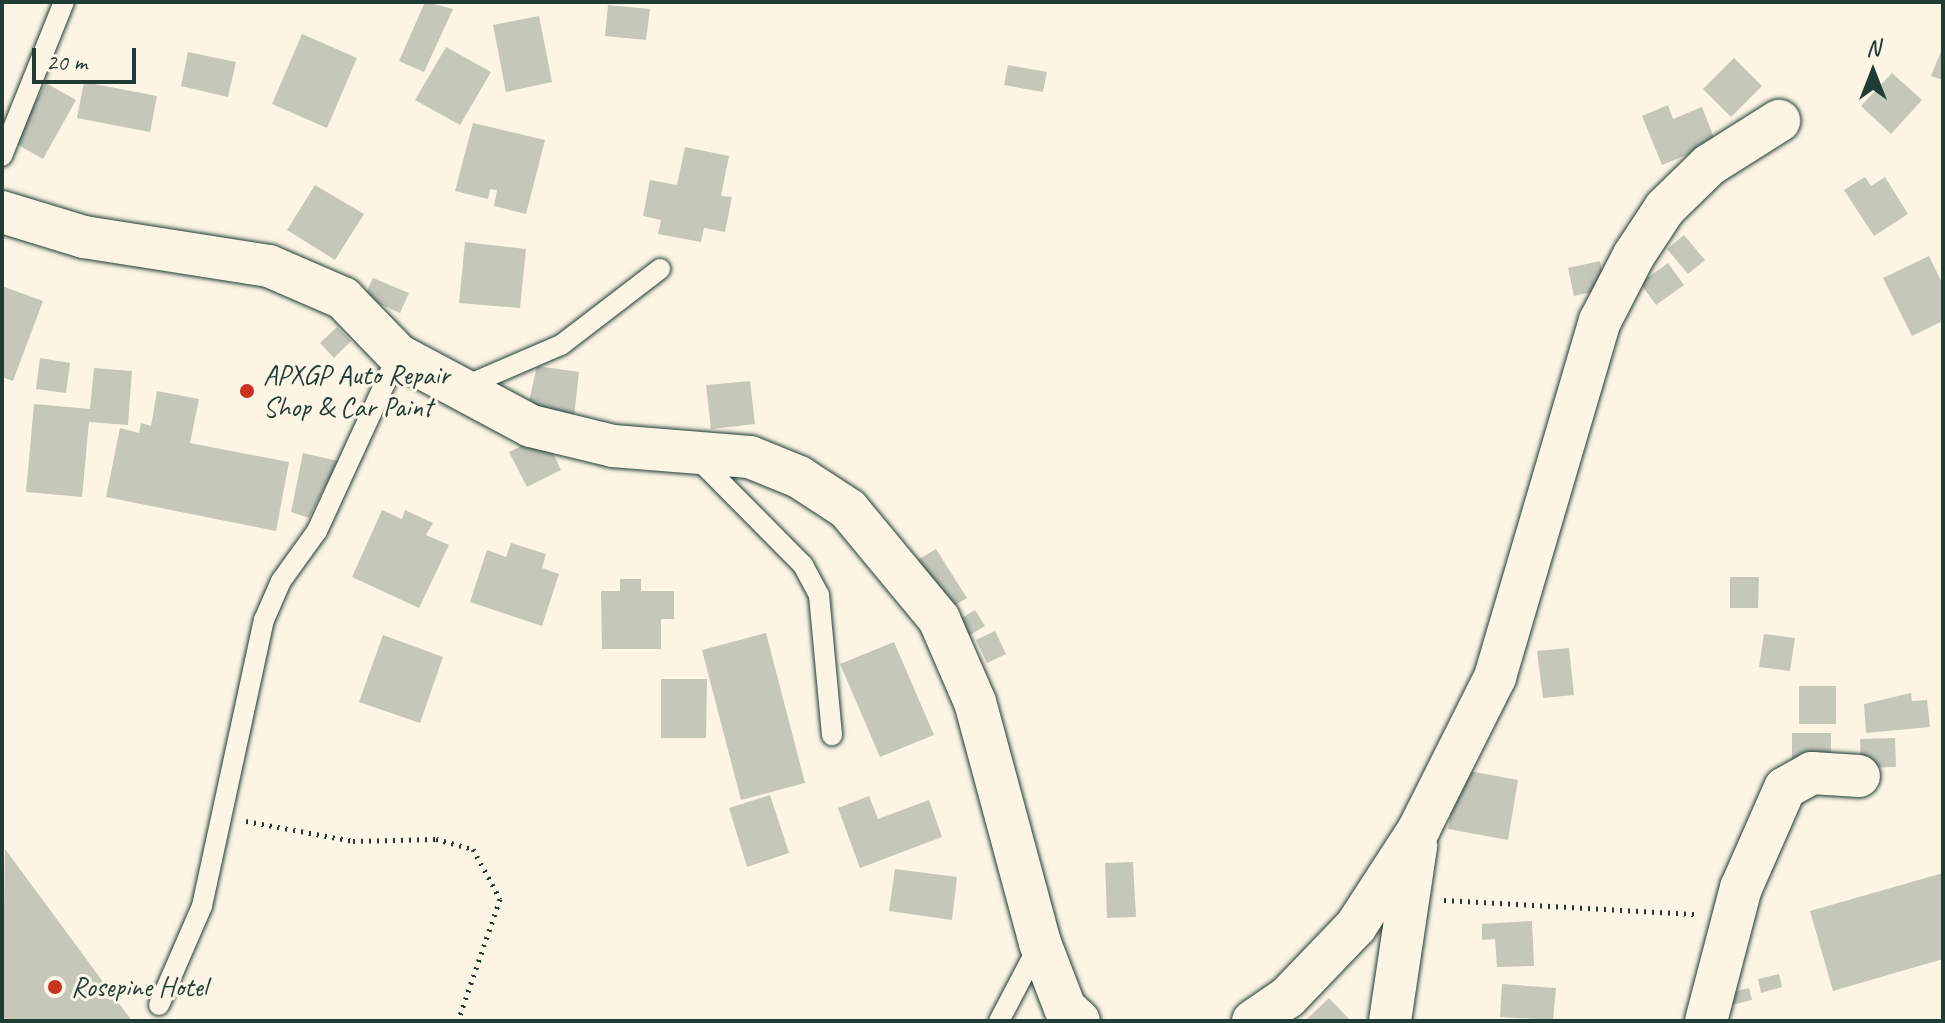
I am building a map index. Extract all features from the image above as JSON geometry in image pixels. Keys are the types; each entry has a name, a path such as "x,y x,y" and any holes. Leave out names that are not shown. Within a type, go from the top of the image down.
{"street":[{"path":"1253,1021 1288,997 1356,926 1419,829 1495,677 1600,321 1665,208 1709,165 1779,121"},
{"path":"2,212 84,237 269,266 343,298 398,355 531,426 613,446 750,457 799,477 848,509 895,557 939,619 975,702 1040,943 1065,1008 1079,1021"},
{"path":"1706,1021 1733,915 1785,788 1812,773 1859,776"},
{"path":"1390,1021 1419,829"},
{"path":"1356,926 1407,900"}],"lane":[{"path":"2,156 64,2"},
{"path":"461,388 561,345 660,269"},
{"path":"159,1005 202,906 226,817 264,620 281,581 317,531 398,355"},
{"path":"690,452 793,554 819,595 832,735"},
{"path":"999,1021 1040,943"}],"path":[{"path":"226,817 353,841 436,839 473,849 500,899 458,1021"},
{"path":"1407,900 1733,915"}],"building":[{"path":"425,2 453,9 424,72 399,61"},
{"path":"608,5 650,9 646,40 605,36"},
{"path":"539,16 552,82 506,92 493,25"},
{"path":"302,34 357,58 327,128 272,104"},
{"path":"1943,46 1943,80 1931,76"},
{"path":"446,47 491,72 460,125 415,100"},
{"path":"188,52 236,62 228,97 181,86"},
{"path":"1734,58 1762,86 1731,117 1703,89"},
{"path":"1008,65 1047,72 1043,92 1004,85"},
{"path":"1892,73 1922,100 1891,134 1861,106"},
{"path":"84,82 157,96 150,132 77,118"},
{"path":"46,83 76,100 43,159 13,142"},
{"path":"1668,105 1673,119 1702,107 1716,143 1662,165 1642,116"},
{"path":"473,123 545,140 526,214 494,206 497,190 490,189 488,199 455,191"},
{"path":"685,147 729,156 721,196 732,197 725,232 704,228 701,242 658,234 661,220 643,216 650,180 677,185"},
{"path":"1865,177 1871,186 1885,177 1908,214 1874,236 1844,190"},
{"path":"315,185 364,214 335,260 287,230"},
{"path":"1684,235 1705,260 1688,274 1667,249"},
{"path":"465,242 526,249 520,308 459,303"},
{"path":"1929,256 1943,285 1943,321 1912,336 1883,278"},
{"path":"1600,261 1606,289 1574,296 1568,268"},
{"path":"1668,263 1684,285 1656,305 1640,283"},
{"path":"373,278 409,293 400,313 364,297"},
{"path":"2,286 43,301 13,381 2,377"},
{"path":"337,327 351,341 334,358 320,343"},
{"path":"40,358 70,363 66,393 36,389"},
{"path":"537,366 579,372 574,417 527,410"},
{"path":"94,368 132,371 128,425 89,422 82,497 26,492 34,404 90,409"},
{"path":"750,381 755,424 711,429 706,385"},
{"path":"157,391 199,399 190,443 289,462 276,531 106,497 120,428 139,433 141,423 151,426"},
{"path":"544,435 561,470 527,487 509,452"},
{"path":"303,453 338,461 309,518 291,512"},
{"path":"382,510 402,519 405,510 433,523 426,535 449,545 419,608 352,577"},
{"path":"511,543 546,554 542,568 559,574 542,626 470,602 487,550 506,557"},
{"path":"936,549 967,598 947,610 916,561"},
{"path":"1730,577 1759,577 1758,608 1730,608"},
{"path":"620,579 641,579 641,591 674,591 674,619 661,619 661,649 602,649 601,591 620,591"},
{"path":"975,610 985,626 965,638 955,622"},
{"path":"995,631 1006,654 987,663 976,640"},
{"path":"766,633 805,783 741,800 702,650"},
{"path":"1764,634 1795,638 1790,671 1759,667"},
{"path":"383,635 443,657 420,723 359,702"},
{"path":"894,642 934,735 880,757 840,664"},
{"path":"1569,648 1574,695 1543,698 1537,651"},
{"path":"661,679 707,679 706,738 661,738"},
{"path":"1799,686 1836,686 1836,724 1799,724"},
{"path":"1911,693 1912,701 1927,700 1930,727 1866,733 1864,704"},
{"path":"1792,733 1831,733 1831,766 1792,765"},
{"path":"1895,738 1896,767 1861,768 1860,739"},
{"path":"1458,769 1518,780 1508,840 1448,829"},
{"path":"770,795 789,853 747,867 729,808"},
{"path":"869,796 878,819 929,800 942,837 860,868 838,808"},
{"path":"5,849 132,1021 2,1021"},
{"path":"1133,862 1136,917 1107,918 1105,863"},
{"path":"895,869 957,877 952,920 889,911"},
{"path":"1943,873 1943,959 1833,991 1810,911"},
{"path":"1532,921 1534,966 1497,967 1495,939 1482,940 1482,924"},
{"path":"1779,974 1782,987 1761,993 1758,979"},
{"path":"1502,984 1556,988 1553,1020 1500,1017"},
{"path":"1749,988 1752,1000 1732,1005 1729,993"},
{"path":"1329,998 1351,1021 1305,1021"}],"place":[{"name":"APXGP Auto Repair Shop & Car Paint","path":"247,391"},
{"name":"Rosepine Hotel","path":"55,987"}]}
